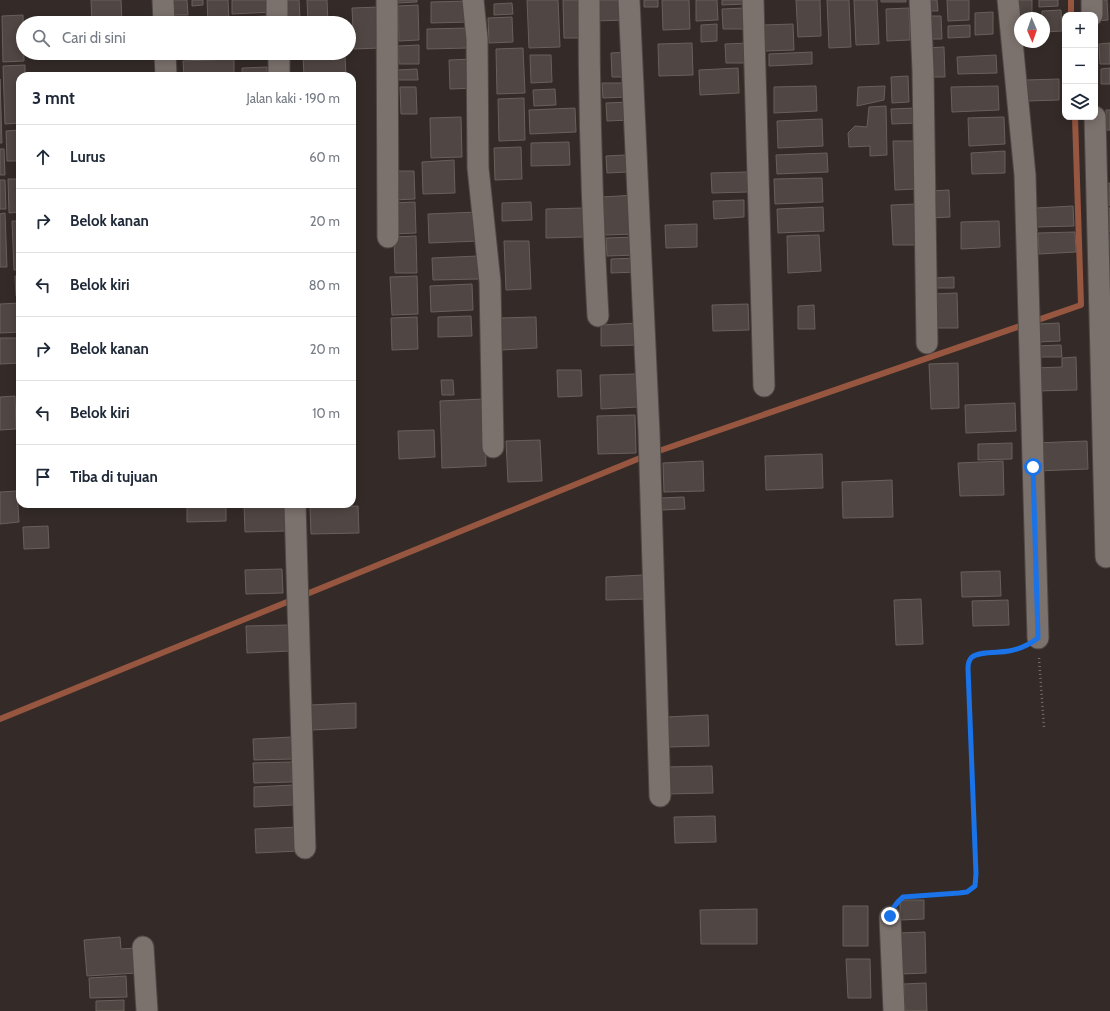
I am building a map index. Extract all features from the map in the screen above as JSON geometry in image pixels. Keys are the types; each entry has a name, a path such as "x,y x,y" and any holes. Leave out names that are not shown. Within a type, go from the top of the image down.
{"street":[{"path":"163,0 164,16"},
{"path":"277,0 278,16"},
{"path":"387,0 388,237"},
{"path":"473,0 477,39 478,168 490,282 493,447"},
{"path":"589,0 592,222 598,316"},
{"path":"629,0 649,433 660,796"},
{"path":"753,0 764,386"},
{"path":"920,0 923,71 927,343"},
{"path":"1008,0 1025,175 1028,332 1038,638"},
{"path":"1092,0 1092,12"},
{"path":"165,60 166,72"},
{"path":"279,60 279,72"},
{"path":"1095,120 1106,357 1106,557"},
{"path":"295,508 305,848"},
{"path":"890,916 894,1011"},
{"path":"143,947 147,1011"}],"path":[{"path":"890,916 896,903 903,897 967,892 975,886 976,874 968,668 973,656 1009,651 1025,646 1038,638 1044,727"}],"building":[{"path":"91,0 121,0 122,16 92,16"},
{"path":"169,0 187,0 188,15 169,15"},
{"path":"192,0 203,0 203,5 192,6"},
{"path":"207,0 228,0 229,16 208,16"},
{"path":"232,0 274,0 274,12 232,14"},
{"path":"287,0 299,0 300,16 288,16"},
{"path":"307,0 327,0 328,16 308,16"},
{"path":"397,0 417,0 417,2 398,3"},
{"path":"527,0 558,0 560,47 529,48"},
{"path":"563,0 585,0 586,38 564,38"},
{"path":"593,0 624,0 625,20 594,21"},
{"path":"644,0 658,0 658,7 644,7"},
{"path":"662,0 689,0 690,29 663,30"},
{"path":"696,0 717,0 718,20 696,21"},
{"path":"722,0 745,0 745,4 722,5"},
{"path":"796,0 820,0 821,36 798,37"},
{"path":"827,0 849,0 851,47 829,48"},
{"path":"854,0 877,0 879,44 856,45"},
{"path":"881,0 906,0 906,2 881,2"},
{"path":"924,0 937,0 938,11 925,11"},
{"path":"947,0 969,0 969,20 948,21"},
{"path":"1015,0 1032,0 1032,12 1015,12"},
{"path":"1039,0 1058,0 1058,6 1039,7"},
{"path":"1095,0 1107,0 1108,20 1098,21 1098,12 1096,12"},
{"path":"469,1 470,22 431,23 431,2"},
{"path":"512,3 513,14 494,15 494,4"},
{"path":"418,5 419,40 399,41 398,6"},
{"path":"379,7 380,48 356,49 356,16 352,16 352,8"},
{"path":"745,8 745,29 723,29 722,9"},
{"path":"909,8 910,40 887,41 886,9"},
{"path":"1061,10 1062,31 1050,32 1050,12 1042,11"},
{"path":"993,12 993,34 975,35 975,13"},
{"path":"23,15 16,16 16,60 24,61 3,62 2,16"},
{"path":"928,16 941,16 942,39 929,39"},
{"path":"512,17 513,42 489,43 488,18"},
{"path":"717,24 717,41 701,42 701,25"},
{"path":"793,24 794,50 765,51 764,25"},
{"path":"970,25 970,37 948,38 948,26"},
{"path":"469,28 469,48 427,49 427,29"},
{"path":"692,43 693,75 659,76 658,44"},
{"path":"749,43 750,63 726,63 725,44"},
{"path":"1110,43 1110,64 1100,64 1099,44"},
{"path":"419,45 419,64 399,64 398,46"},
{"path":"944,47 945,77 926,77 925,48"},
{"path":"523,48 525,93 497,94 496,49"},
{"path":"628,52 629,77 612,77 611,53"},
{"path":"812,52 812,64 769,66 769,54"},
{"path":"530,55 551,55 552,82 531,83"},
{"path":"996,55 997,73 958,74 957,57"},
{"path":"474,59 475,88 450,89 449,60"},
{"path":"234,60 234,72 184,72 183,61"},
{"path":"303,60 345,60 346,72 304,72"},
{"path":"25,65 25,72 16,72 16,123 5,124 3,66"},
{"path":"267,67 267,72 242,72 242,68"},
{"path":"738,68 739,93 700,95 699,70"},
{"path":"1110,68 1110,84 1101,84 1101,69"},
{"path":"417,69 418,80 398,80 397,70"},
{"path":"908,76 909,102 892,103 891,77"},
{"path":"0,79 2,143 0,143"},
{"path":"1059,79 1059,100 1027,101 1026,80"},
{"path":"602,83 628,83 628,97 603,98"},
{"path":"816,86 817,111 774,113 774,87"},
{"path":"885,86 884,100 857,106 858,87"},
{"path":"998,86 999,110 952,112 951,87"},
{"path":"400,87 416,87 417,114 401,114"},
{"path":"555,89 556,105 534,106 533,90"},
{"path":"524,98 525,140 499,141 498,99"},
{"path":"629,102 630,120 607,121 606,103"},
{"path":"886,106 887,155 870,156 870,146 849,147 848,133 855,126 867,127 869,107"},
{"path":"575,108 576,132 530,134 529,110"},
{"path":"916,108 916,123 892,124 891,109"},
{"path":"1106,110 1110,110 1110,130 1106,130"},
{"path":"461,117 462,157 431,158 430,118"},
{"path":"1004,117 1005,144 969,146 968,118"},
{"path":"822,119 823,146 778,148 777,121"},
{"path":"16,130 16,161 7,161 6,131"},
{"path":"893,141 914,141 916,189 895,190"},
{"path":"569,142 570,165 531,166 531,143"},
{"path":"521,147 522,179 495,180 494,148"},
{"path":"0,149 4,149 5,175 0,175"},
{"path":"1005,151 1005,173 972,174 971,153"},
{"path":"827,153 828,172 777,174 776,155"},
{"path":"626,155 627,172 607,173 606,156"},
{"path":"454,160 455,193 423,194 422,162"},
{"path":"393,171 414,171 415,199 394,200"},
{"path":"747,172 748,192 712,193 711,173"},
{"path":"822,178 823,202 775,204 774,179"},
{"path":"8,179 16,179 16,212 9,213"},
{"path":"0,180 5,180 6,209 0,209"},
{"path":"1110,183 1110,205 1104,206 1103,184"},
{"path":"949,190 950,217 930,218 929,191"},
{"path":"636,195 637,234 604,235 602,197"},
{"path":"744,200 744,217 714,219 713,201"},
{"path":"415,202 416,233 392,234 391,203"},
{"path":"531,202 532,220 502,221 502,203"},
{"path":"917,204 918,245 893,245 891,205"},
{"path":"1073,206 1074,226 1036,227 1036,208"},
{"path":"823,207 824,231 778,233 777,209"},
{"path":"583,208 584,237 546,238 546,209"},
{"path":"1104,208 1110,208 1110,232 1105,232"},
{"path":"478,212 479,241 429,243 428,214"},
{"path":"5,213 7,267 0,267 0,214"},
{"path":"12,221 16,221 16,270 14,270"},
{"path":"999,221 1000,247 961,249 961,222"},
{"path":"697,224 697,247 666,248 665,225"},
{"path":"1075,232 1076,252 1039,254 1038,233"},
{"path":"1103,234 1110,234 1110,256 1104,256"},
{"path":"819,235 821,271 788,273 787,236"},
{"path":"416,236 417,273 395,273 394,237"},
{"path":"636,237 637,255 607,256 606,238"},
{"path":"504,241 529,241 531,289 506,290"},
{"path":"478,256 479,279 433,280 432,258"},
{"path":"638,258 638,272 611,273 611,259"},
{"path":"417,276 418,314 392,315 390,277"},
{"path":"954,277 954,288 933,288 933,278"},
{"path":"472,284 473,310 431,312 430,286"},
{"path":"957,293 958,328 934,328 933,294"},
{"path":"16,303 16,332 0,333 0,304"},
{"path":"748,304 749,330 713,331 712,305"},
{"path":"814,305 815,329 798,329 798,306"},
{"path":"471,316 472,336 438,337 438,317"},
{"path":"417,317 418,349 392,350 391,318"},
{"path":"536,317 537,348 501,350 500,318"},
{"path":"638,323 639,345 601,346 601,325"},
{"path":"1059,323 1060,341 1039,342 1038,324"},
{"path":"0,338 16,338 16,363 0,364"},
{"path":"1061,345 1062,357 1035,357 1035,346"},
{"path":"1076,357 1077,390 1036,391 1035,368 1062,367 1062,358"},
{"path":"958,363 959,408 931,409 929,364"},
{"path":"557,370 581,370 582,396 558,397"},
{"path":"636,374 637,407 601,409 600,375"},
{"path":"441,380 453,380 454,395 442,395"},
{"path":"15,396 16,429 0,430 0,397"},
{"path":"484,399 486,466 442,468 440,401"},
{"path":"1015,403 1016,431 966,433 965,405"},
{"path":"635,415 636,453 598,454 597,416"},
{"path":"434,430 435,457 399,459 398,431"},
{"path":"540,440 542,481 508,482 506,441"},
{"path":"1087,441 1088,469 1036,471 1035,443"},
{"path":"1012,443 1012,459 978,460 978,444"},
{"path":"822,454 823,488 766,490 765,456"},
{"path":"703,461 704,491 664,492 663,463"},
{"path":"1003,461 1004,495 960,496 958,463"},
{"path":"892,480 893,517 843,518 842,482"},
{"path":"16,491 16,508 18,508 19,522 0,524 0,492"},
{"path":"684,497 685,509 661,510 661,498"},
{"path":"356,506 358,506 359,533 311,534 310,508 356,508"},
{"path":"187,508 226,508 226,521 187,522"},
{"path":"244,508 286,508 287,531 245,532"},
{"path":"48,526 49,548 24,549 23,527"},
{"path":"282,569 283,593 246,594 245,570"},
{"path":"1000,571 1001,596 962,597 961,572"},
{"path":"643,575 644,599 606,600 606,577"},
{"path":"921,599 923,644 896,645 894,600"},
{"path":"1008,600 1009,625 973,626 972,601"},
{"path":"289,625 290,651 247,653 246,626"},
{"path":"356,703 356,728 311,730 310,705"},
{"path":"708,715 709,746 667,747 666,717"},
{"path":"292,737 293,759 254,760 253,739"},
{"path":"292,762 292,782 254,783 253,763"},
{"path":"712,766 713,793 665,794 664,767"},
{"path":"293,785 293,805 254,807 254,787"},
{"path":"715,816 716,842 675,843 674,817"},
{"path":"299,827 299,851 256,853 255,829"},
{"path":"900,900 924,900 924,919 900,920"},
{"path":"843,906 868,906 868,946 843,946"},
{"path":"757,909 757,944 701,944 700,910"},
{"path":"925,932 926,973 901,974 900,933"},
{"path":"120,937 121,949 136,948 137,973 87,976 84,940"},
{"path":"846,959 870,959 871,998 848,998"},
{"path":"126,976 127,997 90,998 89,978"},
{"path":"926,983 927,1011 905,1011 904,984"},
{"path":"124,1000 124,1011 96,1011 96,1001"}],"waterway":[{"path":"1071,0 1071,12"},
{"path":"0,719 650,454 1081,305 1075,120"}],"route":[{"path":"890,916 896,903 903,897 967,892 975,886 976,874 968,668 973,656 1021,648 1038,638 1033,467"}]}
